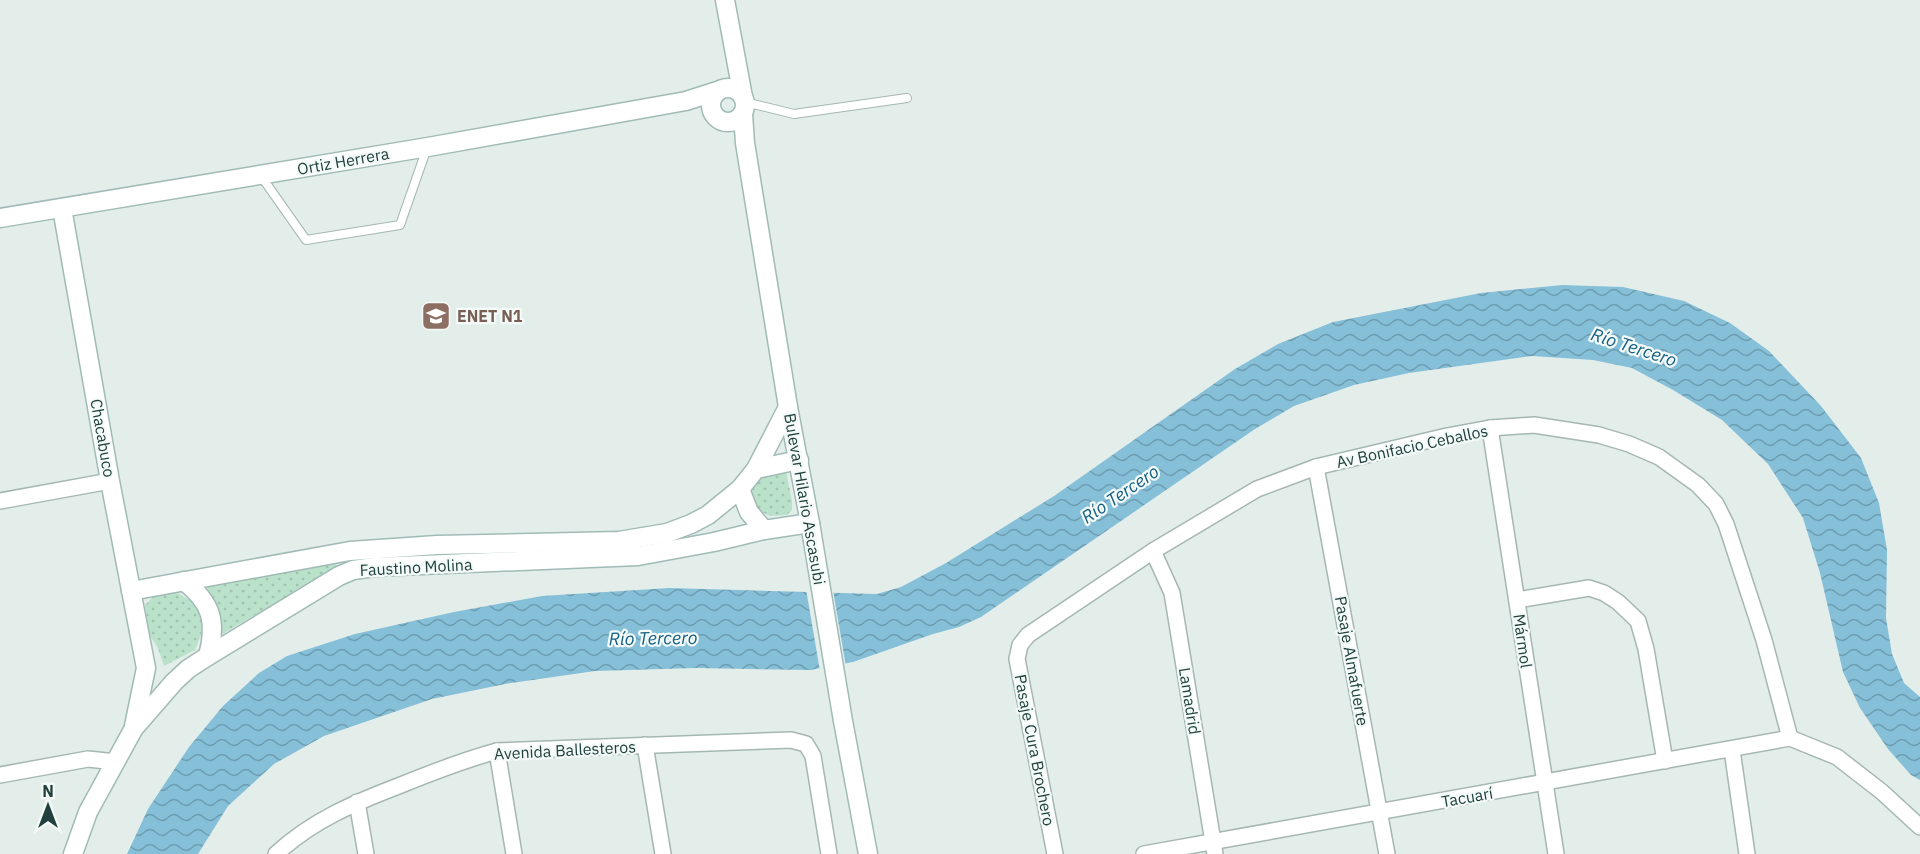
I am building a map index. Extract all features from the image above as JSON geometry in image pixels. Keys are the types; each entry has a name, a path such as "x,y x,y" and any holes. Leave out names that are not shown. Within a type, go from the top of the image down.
{"street":[{"path":"725,0 736,66 731,104"},
{"name":"Ortiz Herrera","path":"0,218 428,147 686,101 731,104"},
{"name":"Bulevar Hilario Ascasubi","path":"731,104 745,143 788,407 868,854"},
{"name":"Chacabuco","path":"62,208 110,481 146,668"},
{"name":"Faustino Molina","path":"131,591 350,551 447,544 619,541 667,533 708,515 740,489 756,469 788,407"},
{"name":"Av Bonifacio Ceballos","path":"1020,645 1028,635 1153,551 1257,489 1316,467 1447,436 1490,428 1533,425 1599,435 1629,444 1659,457 1698,485 1716,504 1726,524 1764,640 1790,738"},
{"name":"Mármol","path":"1490,428 1556,854"},
{"path":"756,469 799,460"},
{"name":"Pasaje Almafuerte","path":"1316,467 1387,854"},
{"path":"0,501 110,481"},
{"path":"740,489 749,513 764,530"},
{"name":"Faustino Molina","path":"134,728 188,669 320,587 353,570 375,567 638,556 810,522"},
{"name":"Lamadrid","path":"1153,551 1172,593 1214,848"},
{"path":"184,581 196,590 209,611 213,626 208,656"},
{"path":"1517,600 1589,588 1604,592 1638,621 1646,649 1665,761"},
{"name":"Pasaje Cura Brochero","path":"1020,645 1017,659 1055,854"},
{"path":"73,854 88,813 134,728 146,668 174,682"},
{"path":"1790,738 1837,757 1920,827"},
{"name":"Tacuarí","path":"1144,854 1214,848 1380,813 1790,738"},
{"name":"Avenida Ballesteros","path":"276,854 295,836 357,802 458,762 497,751 791,740 806,744 813,756 829,854"},
{"path":"645,745 663,854"},
{"path":"1732,750 1747,854"},
{"path":"497,751 514,854"},
{"path":"0,775 88,759 116,762"},
{"path":"357,802 366,854"}],"lane":[{"path":"731,104 794,114 907,98"},
{"path":"260,175 306,240 400,225 428,147"}],"green space":[{"path":"786,471 792,510 787,515 770,516 755,505 752,490 758,477"},
{"path":"336,562 337,568 220,635 218,609 206,585"},
{"path":"178,593 191,601 202,617 201,635 195,650 164,666 158,648 149,634 145,605 155,595"}],"water":[{"name":"Río Tercero","path":"1562,285 1623,287 1684,301 1730,323 1769,351 1821,406 1861,458 1879,503 1887,550 1886,618 1892,654 1904,683 1920,697 1920,780 1911,775 1888,749 1860,708 1843,672 1820,573 1803,518 1768,464 1722,420 1632,368 1593,360 1532,356 1409,373 1354,385 1294,406 1255,429 981,617 959,627 853,662 810,670 696,668 595,671 505,684 432,699 324,736 274,764 228,806 198,854 127,854 148,809 189,747 223,706 259,673 287,656 355,634 454,612 542,596 669,588 877,594 901,587 946,563 1054,496 1235,369 1278,344 1333,322 1481,293"}],"pier":[{"path":"806,589 833,590 846,667 820,671"}],"place":[{"name":"ENET N1","path":"436,316"}]}
